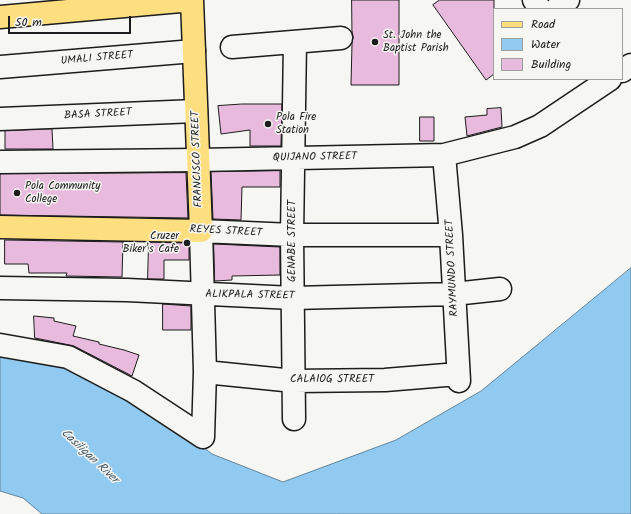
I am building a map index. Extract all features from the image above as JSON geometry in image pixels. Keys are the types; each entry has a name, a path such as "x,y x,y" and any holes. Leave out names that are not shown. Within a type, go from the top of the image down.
{"main road":[{"path":"0,17 192,0"},
{"name":"FRANCISCO STREET","path":"192,0 201,231"},
{"name":"REYES STREET","path":"0,227 201,231"}],"street":[{"path":"557,8 568,0"},
{"path":"232,47 341,38"},
{"name":"GENABE STREET","path":"294,419 292,236 295,42"},
{"name":"UMALI STREET","path":"0,67 194,51"},
{"name":"QUIJANO STREET","path":"0,157 199,160 444,155 516,137 540,126 584,86 606,80"},
{"name":"BASA STREET","path":"0,120 196,110"},
{"name":"RAYMUNDO STREET","path":"444,155 451,235 458,378"},
{"name":"REYES STREET","path":"201,231 292,236 451,235"},
{"name":"FRANCISCO STREET","path":"0,345 68,357 133,391 203,438 205,372 201,231"},
{"name":"ALIKPALA STREET","path":"0,288 127,290 203,295 293,298 454,294 500,289"},
{"name":"CALAIOG STREET","path":"205,372 294,381 458,378"}],"water":[{"name":"Casiligan River","path":"631,268 631,514 42,514 23,498 0,491 0,354 54,364 110,388 168,419 212,454 283,482 396,440 481,391"}],"building":[{"name":"St. John the Baptist Parish","path":"352,0 399,0 399,85 351,85 353,37"},
{"path":"440,0 494,0 493,75 486,80 433,5"},
{"path":"242,104 282,104 281,146 250,146 250,130 221,134 218,106"},
{"path":"501,108 502,127 467,136 465,117 487,115 487,109"},
{"path":"420,117 434,117 434,141 420,141"},
{"path":"52,129 53,149 5,149 5,131"},
{"path":"280,171 280,187 242,187 241,220 213,219 211,172"},
{"path":"186,173 188,218 0,215 0,174"},
{"path":"5,240 123,242 122,277 66,276 67,273 29,273 28,264 5,264"},
{"path":"149,242 189,243 189,260 164,260 164,279 148,279"},
{"path":"214,244 280,247 280,275 232,276 232,280 215,281"},
{"path":"163,304 191,306 191,330 163,330"},
{"path":"34,316 54,318 54,321 76,326 73,336 99,342 99,344 139,355 132,376 74,346 35,338"}],"place":[{"name":"St. John the Baptist Parish","path":"375,42"},
{"name":"Pola Fire Station","path":"268,124"},
{"name":"Pola Community College","path":"17,193"},
{"name":"Cruzer Biker’s Cafe","path":"187,243"}]}
